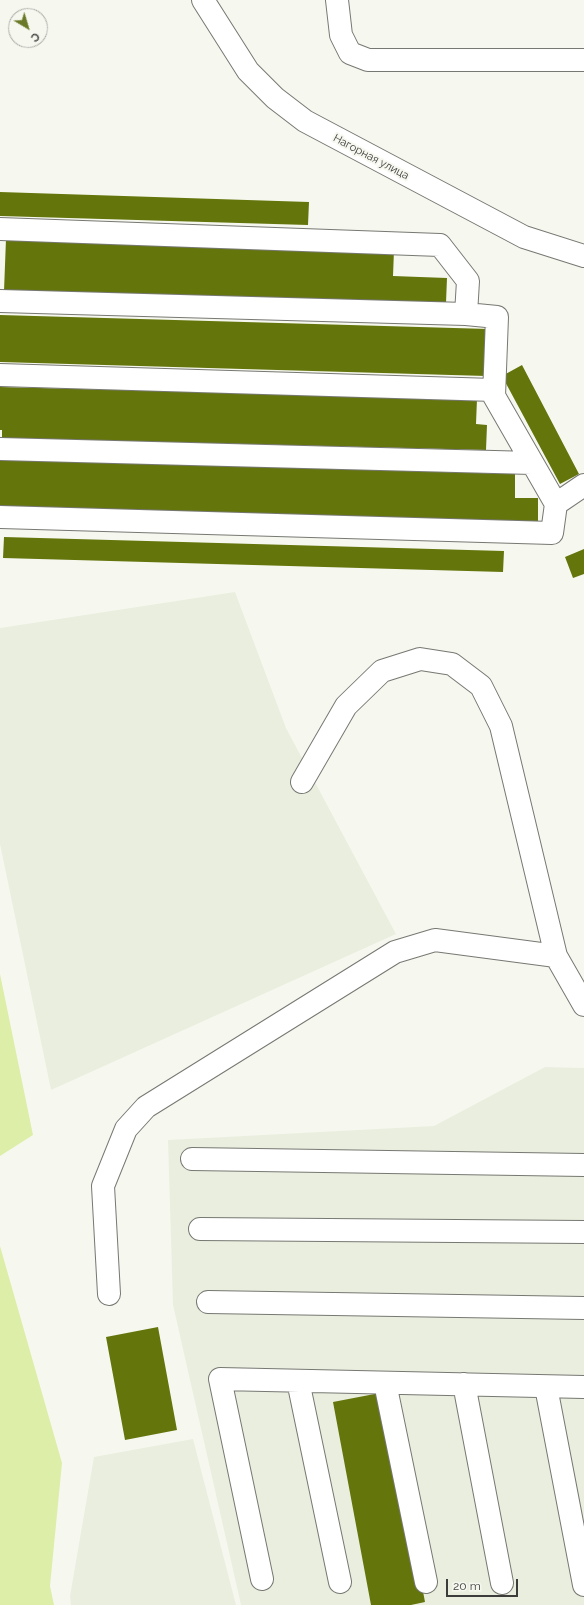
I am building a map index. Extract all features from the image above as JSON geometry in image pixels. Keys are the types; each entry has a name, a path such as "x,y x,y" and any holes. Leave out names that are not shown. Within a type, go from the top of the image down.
{"street":[{"name":"Нагорная улица","path":"203,0 248,71 275,98 305,121 524,237 584,256"},
{"path":"337,0 341,35 350,53 368,60 584,60"},
{"path":"0,230 440,245 468,281 466,314"},
{"path":"0,301 466,314 497,317 494,396 556,504 552,533 0,518"},
{"path":"0,375 494,390"},
{"path":"0,449 532,463"},
{"path":"556,504 584,485"},
{"path":"302,782 346,706 382,672 420,659 452,664 481,686 501,726 556,956 584,1005"},
{"path":"109,1294 103,1186 126,1129 146,1108 395,952 435,940 556,956"},
{"path":"192,1159 584,1165"},
{"path":"200,1229 584,1232"},
{"path":"208,1302 584,1308"},
{"path":"262,1579 220,1379 584,1387"},
{"path":"298,1381 340,1582"},
{"path":"385,1383 426,1582"},
{"path":"464,1384 502,1583"},
{"path":"546,1387 584,1585"}],"shaded area":[{"path":"235,592 286,728 396,934 51,1090 0,844 0,628"},
{"path":"545,1067 584,1068 584,1605 241,1605 173,1305 168,1140 434,1126"},
{"path":"193,1439 236,1605 71,1605 70,1596 94,1457"}],"green space":[{"path":"0,974 33,1135 0,1156"},
{"path":"0,1246 62,1463 50,1586 54,1605 0,1605"}],"building":[{"path":"0,192 309,202 308,225 0,216"},
{"path":"6,239 394,250 393,276 447,278 446,303 4,291"},
{"path":"0,315 489,329 486,376 0,362"},
{"path":"522,365 579,474 560,484 502,376"},
{"path":"0,387 477,399 476,424 487,425 486,450 2,438 2,430 0,430"},
{"path":"0,460 515,474 515,498 538,498 538,523 0,507"},
{"path":"4,537 504,551 503,572 3,558"},
{"path":"584,549 584,574 573,578 565,557"},
{"path":"158,1327 177,1430 125,1440 106,1337"},
{"path":"385,1392 425,1602 411,1605 371,1605 333,1402"}]}
